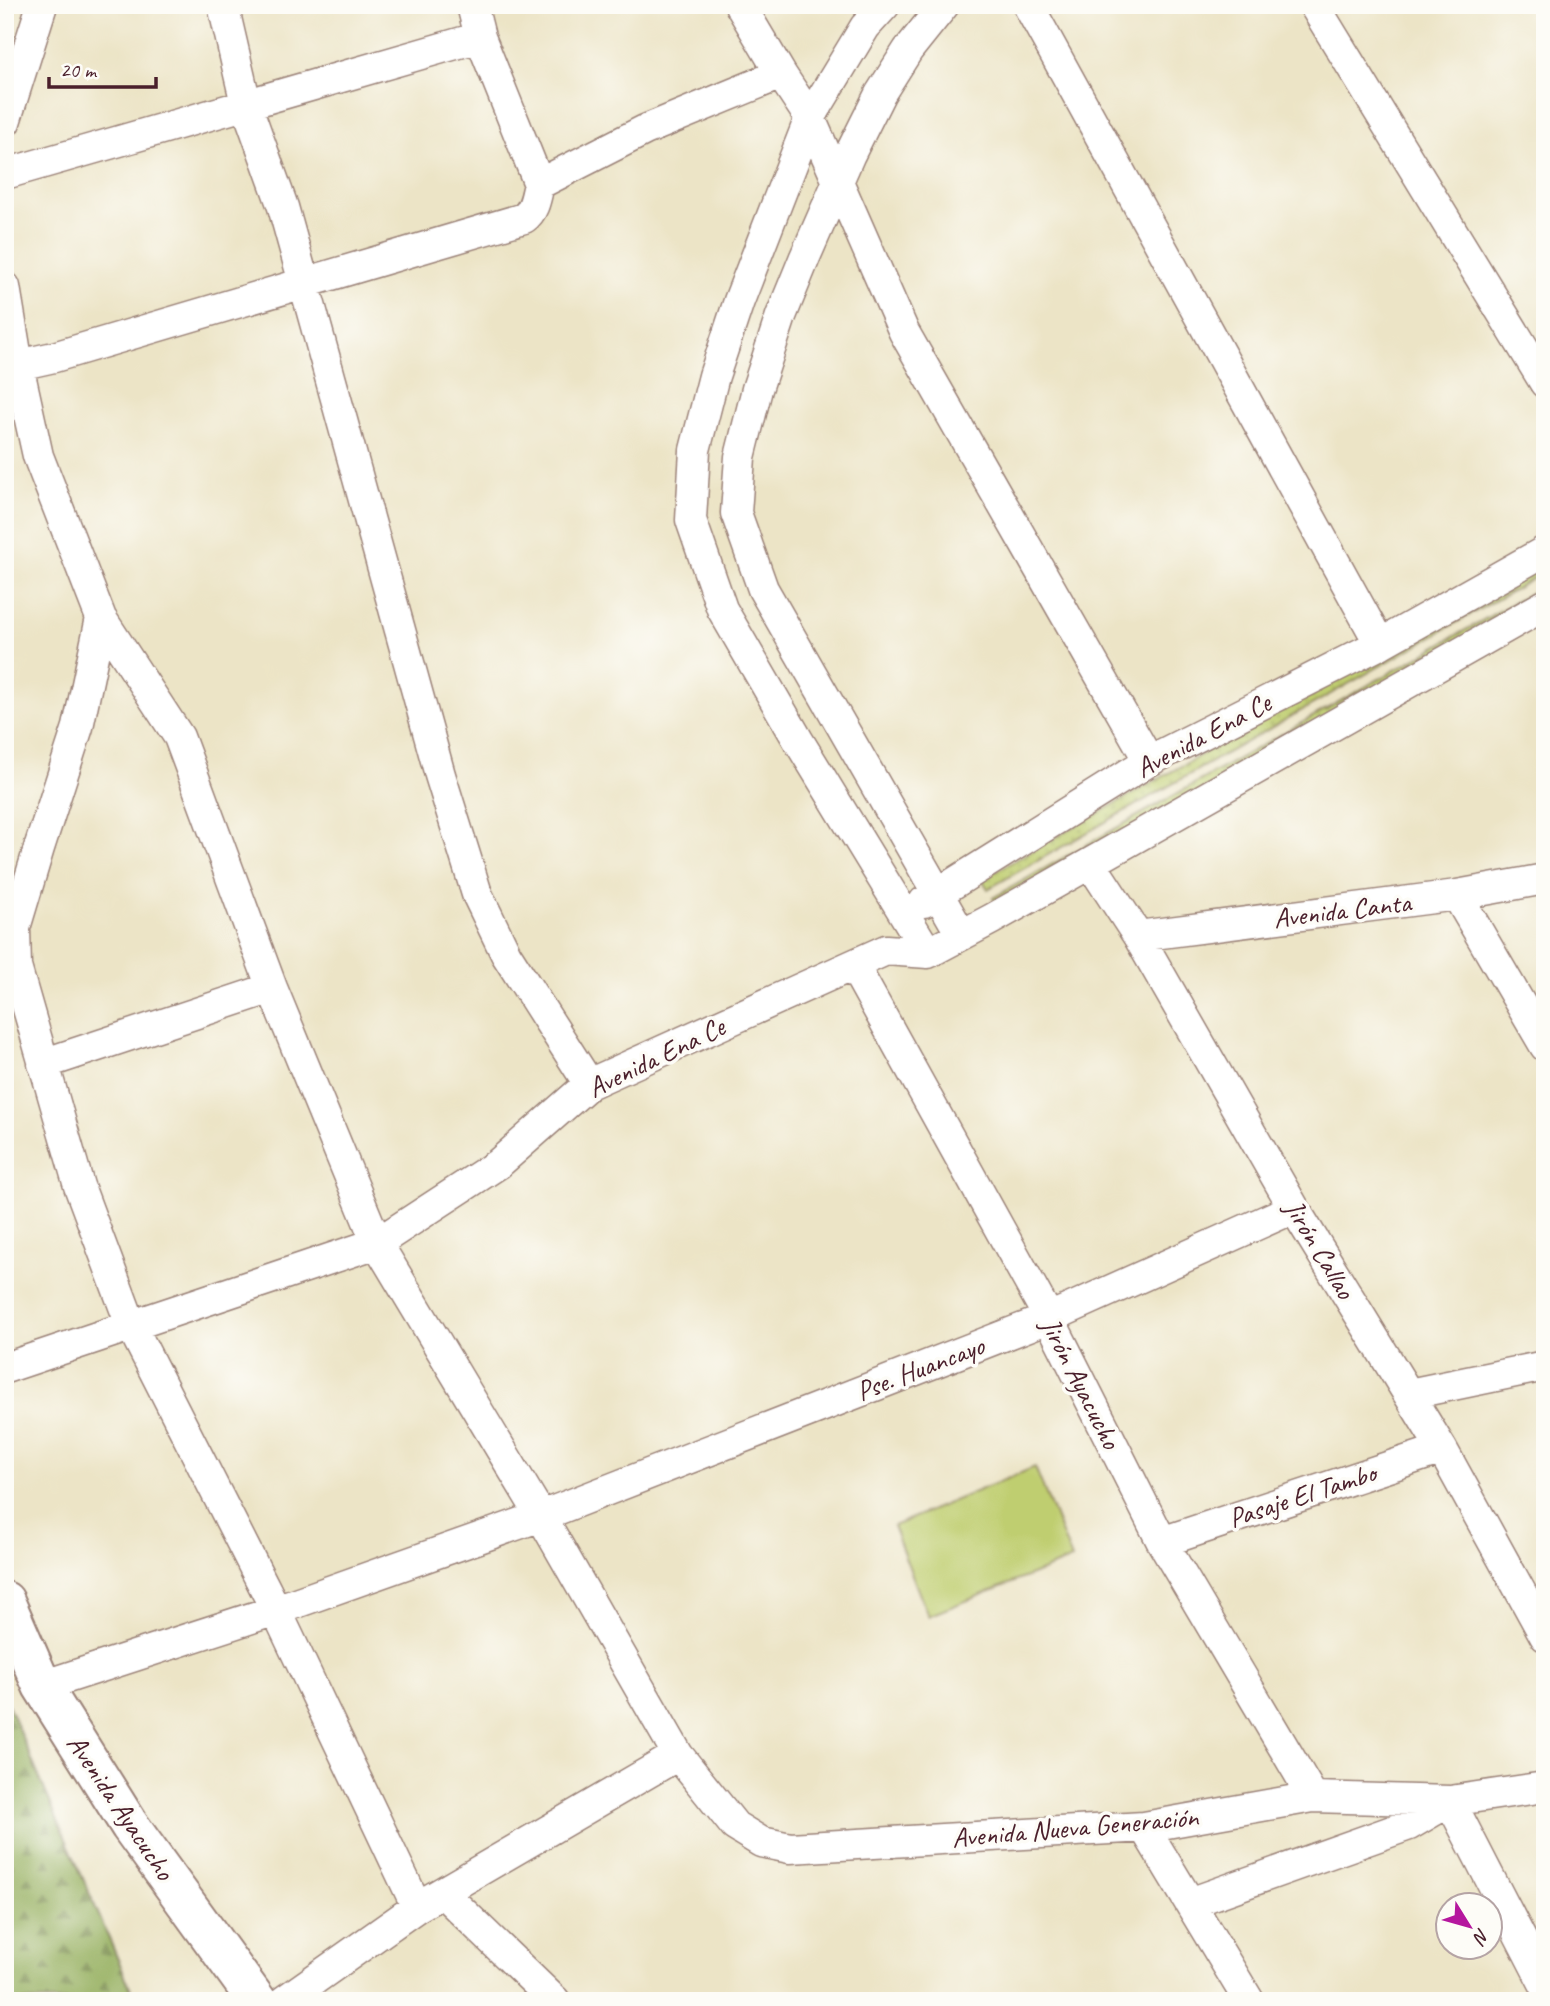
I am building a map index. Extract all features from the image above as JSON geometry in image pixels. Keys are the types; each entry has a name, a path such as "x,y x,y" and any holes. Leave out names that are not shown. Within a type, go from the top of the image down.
{"street":[{"path":"5,122 42,5"},
{"path":"223,5 246,104 283,207 436,761 477,894 506,954 589,1084"},
{"path":"18,365 54,357 303,284 530,214 539,184 480,37 472,5"},
{"path":"740,5 810,118 904,332 1149,761"},
{"path":"885,5 865,27 810,118 739,301 714,376 695,450 691,520 722,609 805,752 928,953"},
{"path":"944,5 908,50 880,94 781,316 757,389 740,457 736,513 763,589 961,934"},
{"path":"1028,5 1380,644"},
{"path":"1314,5 1545,383"},
{"path":"5,174 480,37"},
{"path":"539,184 645,130 781,74"},
{"path":"5,287 18,365 38,456 101,618 179,737 272,988 377,1243 541,1516 678,1755 430,1900 284,2001"},
{"name":"Avenida Ena Ce","path":"5,1368 377,1243 498,1164 589,1084 886,950 905,914 1149,761 1380,644 1545,551"},
{"name":"Avenida Ena Ce","path":"928,953 1091,864 1545,605"},
{"path":"101,618 78,727 15,928 16,967 79,1186 131,1325 276,1610 430,1900 555,2001"},
{"name":"Jirón Callao","path":"1091,864 1138,936 1294,1208 1442,1449 1545,1636"},
{"name":"Avenida Canta","path":"1138,936 1457,895 1545,879"},
{"path":"1457,895 1545,1046"},
{"path":"886,950 928,953"},
{"name":"Jirón Ayacucho","path":"854,966 1049,1318 1162,1542 1313,1797"},
{"path":"43,1064 272,988"},
{"name":"Pse. Huancayo","path":"42,1686 276,1610 541,1516 1049,1318 1294,1208"},
{"path":"1409,1394 1545,1366"},
{"name":"Pasaje El Tambo","path":"1162,1542 1442,1449"},
{"name":"Avenida Ayacucho","path":"5,1601 42,1686 130,1826 257,2001"},
{"name":"Avenida Nueva Generación","path":"678,1755 735,1826 761,1842 790,1848 1144,1827 1313,1797 1450,1801 1545,1787"},
{"path":"1190,1903 1409,1825 1450,1801 1545,1984"},
{"path":"1144,1827 1249,2001"}],"green space":[{"path":"1545,560 1545,572 988,889 982,879"},
{"path":"1545,585 1545,596 998,907 993,898"},
{"path":"1035,1467 1072,1559 928,1616 893,1526"},
{"path":"5,1698 136,2001 5,2001"}]}
